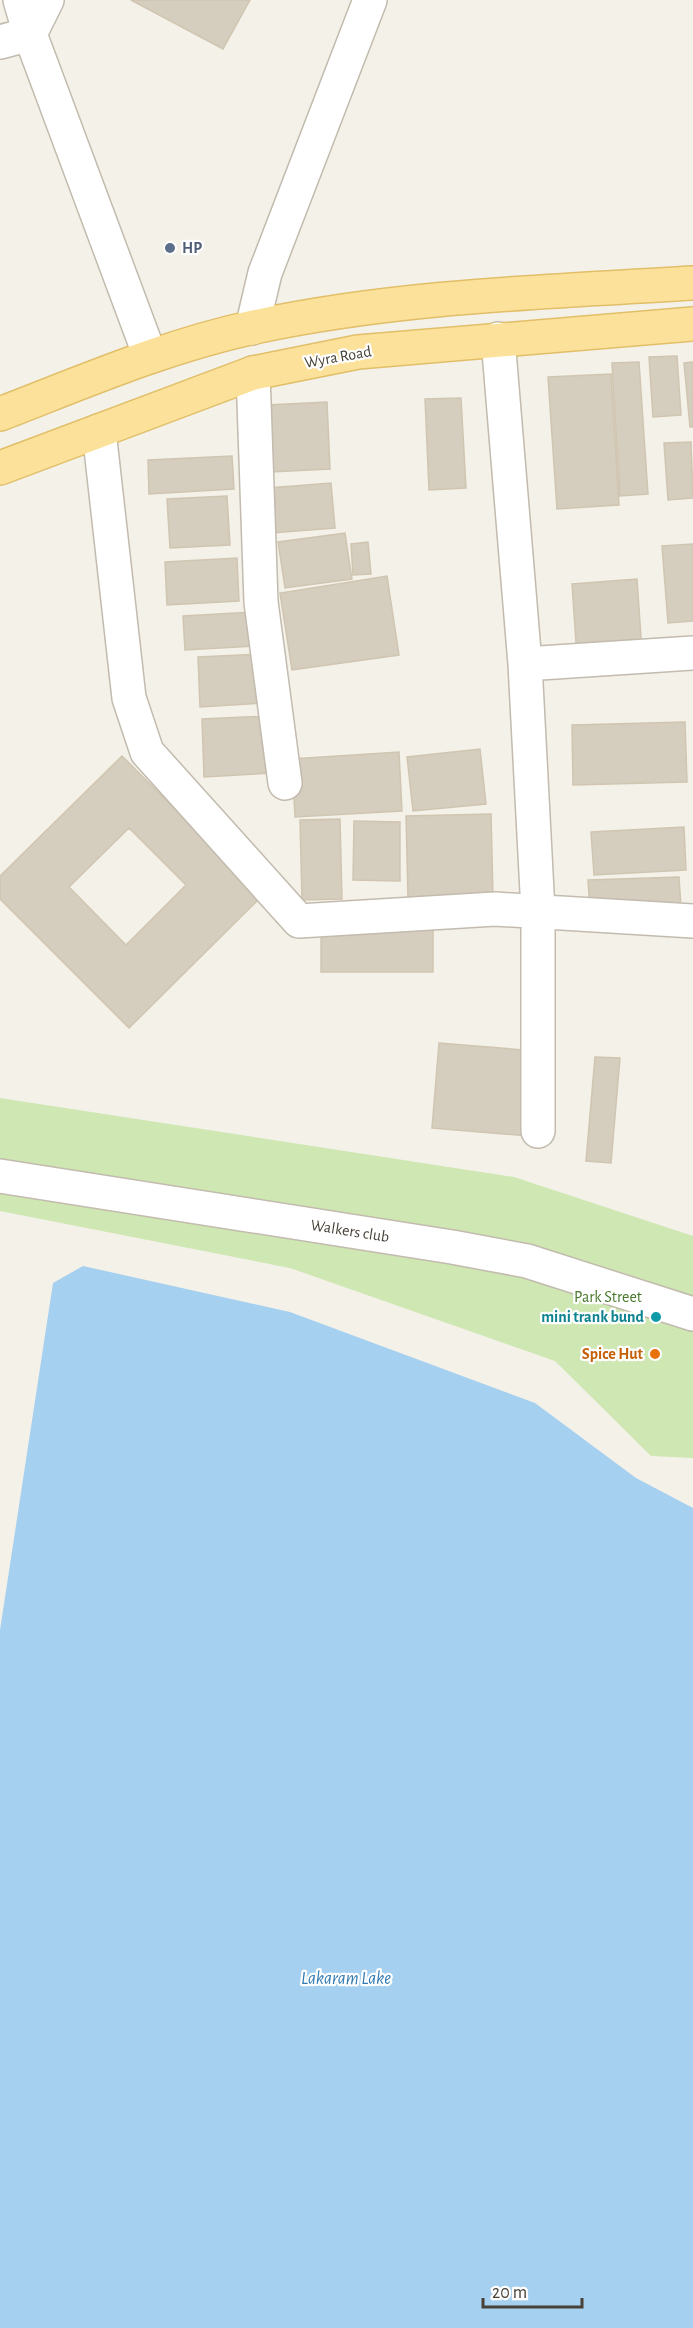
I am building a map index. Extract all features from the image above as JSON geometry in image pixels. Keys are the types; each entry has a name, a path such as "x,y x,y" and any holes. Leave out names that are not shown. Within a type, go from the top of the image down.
{"main road":[{"path":"0,414 150,356 252,328 355,309 496,295 693,284"},
{"name":"Wyra Road","path":"0,468 253,373 358,352 693,324"}],"street":[{"path":"20,0 15,38 150,356"},
{"path":"15,38 47,0"},
{"path":"252,328 265,273 370,0"},
{"path":"498,339 525,664 538,911 538,1131"},
{"path":"253,373 261,602 285,783"},
{"path":"99,431 129,698 147,752 299,921 495,909 693,921"},
{"path":"525,664 693,653"},
{"name":"Walkers club","path":"0,1176 452,1247 527,1261 693,1314"}],"green space":[{"name":"Park Street","path":"0,1098 514,1177 693,1236 693,1458 651,1456 555,1361 290,1268 0,1211"}],"water":[{"name":"Lakaram Lake","path":"83,1266 290,1312 535,1403 636,1478 693,1508 693,2328 0,2328 0,1630 53,1283"}],"building":[{"path":"131,0 250,0 223,49"},
{"path":"677,356 681,415 653,417 649,357"},
{"path":"639,362 648,494 620,496 612,363"},
{"path":"693,362 693,427 690,427 684,363"},
{"path":"611,374 619,505 557,509 548,377"},
{"path":"461,398 466,488 429,490 425,399"},
{"path":"327,402 330,469 271,472 267,405"},
{"path":"691,442 693,498 668,500 664,443"},
{"path":"232,456 234,489 149,494 148,460"},
{"path":"331,483 335,528 272,533 268,488"},
{"path":"227,496 230,545 170,548 167,499"},
{"path":"345,533 352,579 285,588 278,542"},
{"path":"368,542 371,574 353,575 351,544"},
{"path":"693,544 693,621 668,623 662,546"},
{"path":"237,558 239,601 167,605 165,562"},
{"path":"387,576 399,655 292,670 280,593"},
{"path":"637,579 642,652 577,657 572,584"},
{"path":"253,612 255,646 185,650 183,616"},
{"path":"261,654 263,703 200,707 198,657"},
{"path":"270,716 273,773 204,777 202,719"},
{"path":"685,722 687,782 573,785 572,725"},
{"path":"480,749 486,804 413,811 407,757"},
{"path":"399,752 402,811 295,817 292,759"},
{"path":"122,756 262,896 129,1028 0,899 0,876","holes":["129,828 186,885 126,945 69,887"]},
{"path":"491,814 493,895 408,898 406,816"},
{"path":"340,819 342,899 302,900 300,820"},
{"path":"354,821 400,822 400,881 353,880"},
{"path":"684,827 686,870 594,875 591,832"},
{"path":"679,877 681,907 590,911 588,880"},
{"path":"433,928 433,972 321,972 321,929"},
{"path":"439,1043 536,1051 529,1136 432,1128"},
{"path":"595,1057 620,1058 611,1163 586,1161"}],"place":[{"name":"HP","path":"170,248"},
{"name":"mini trank bund","path":"656,1317"},
{"name":"Spice Hut","path":"655,1354"}]}
